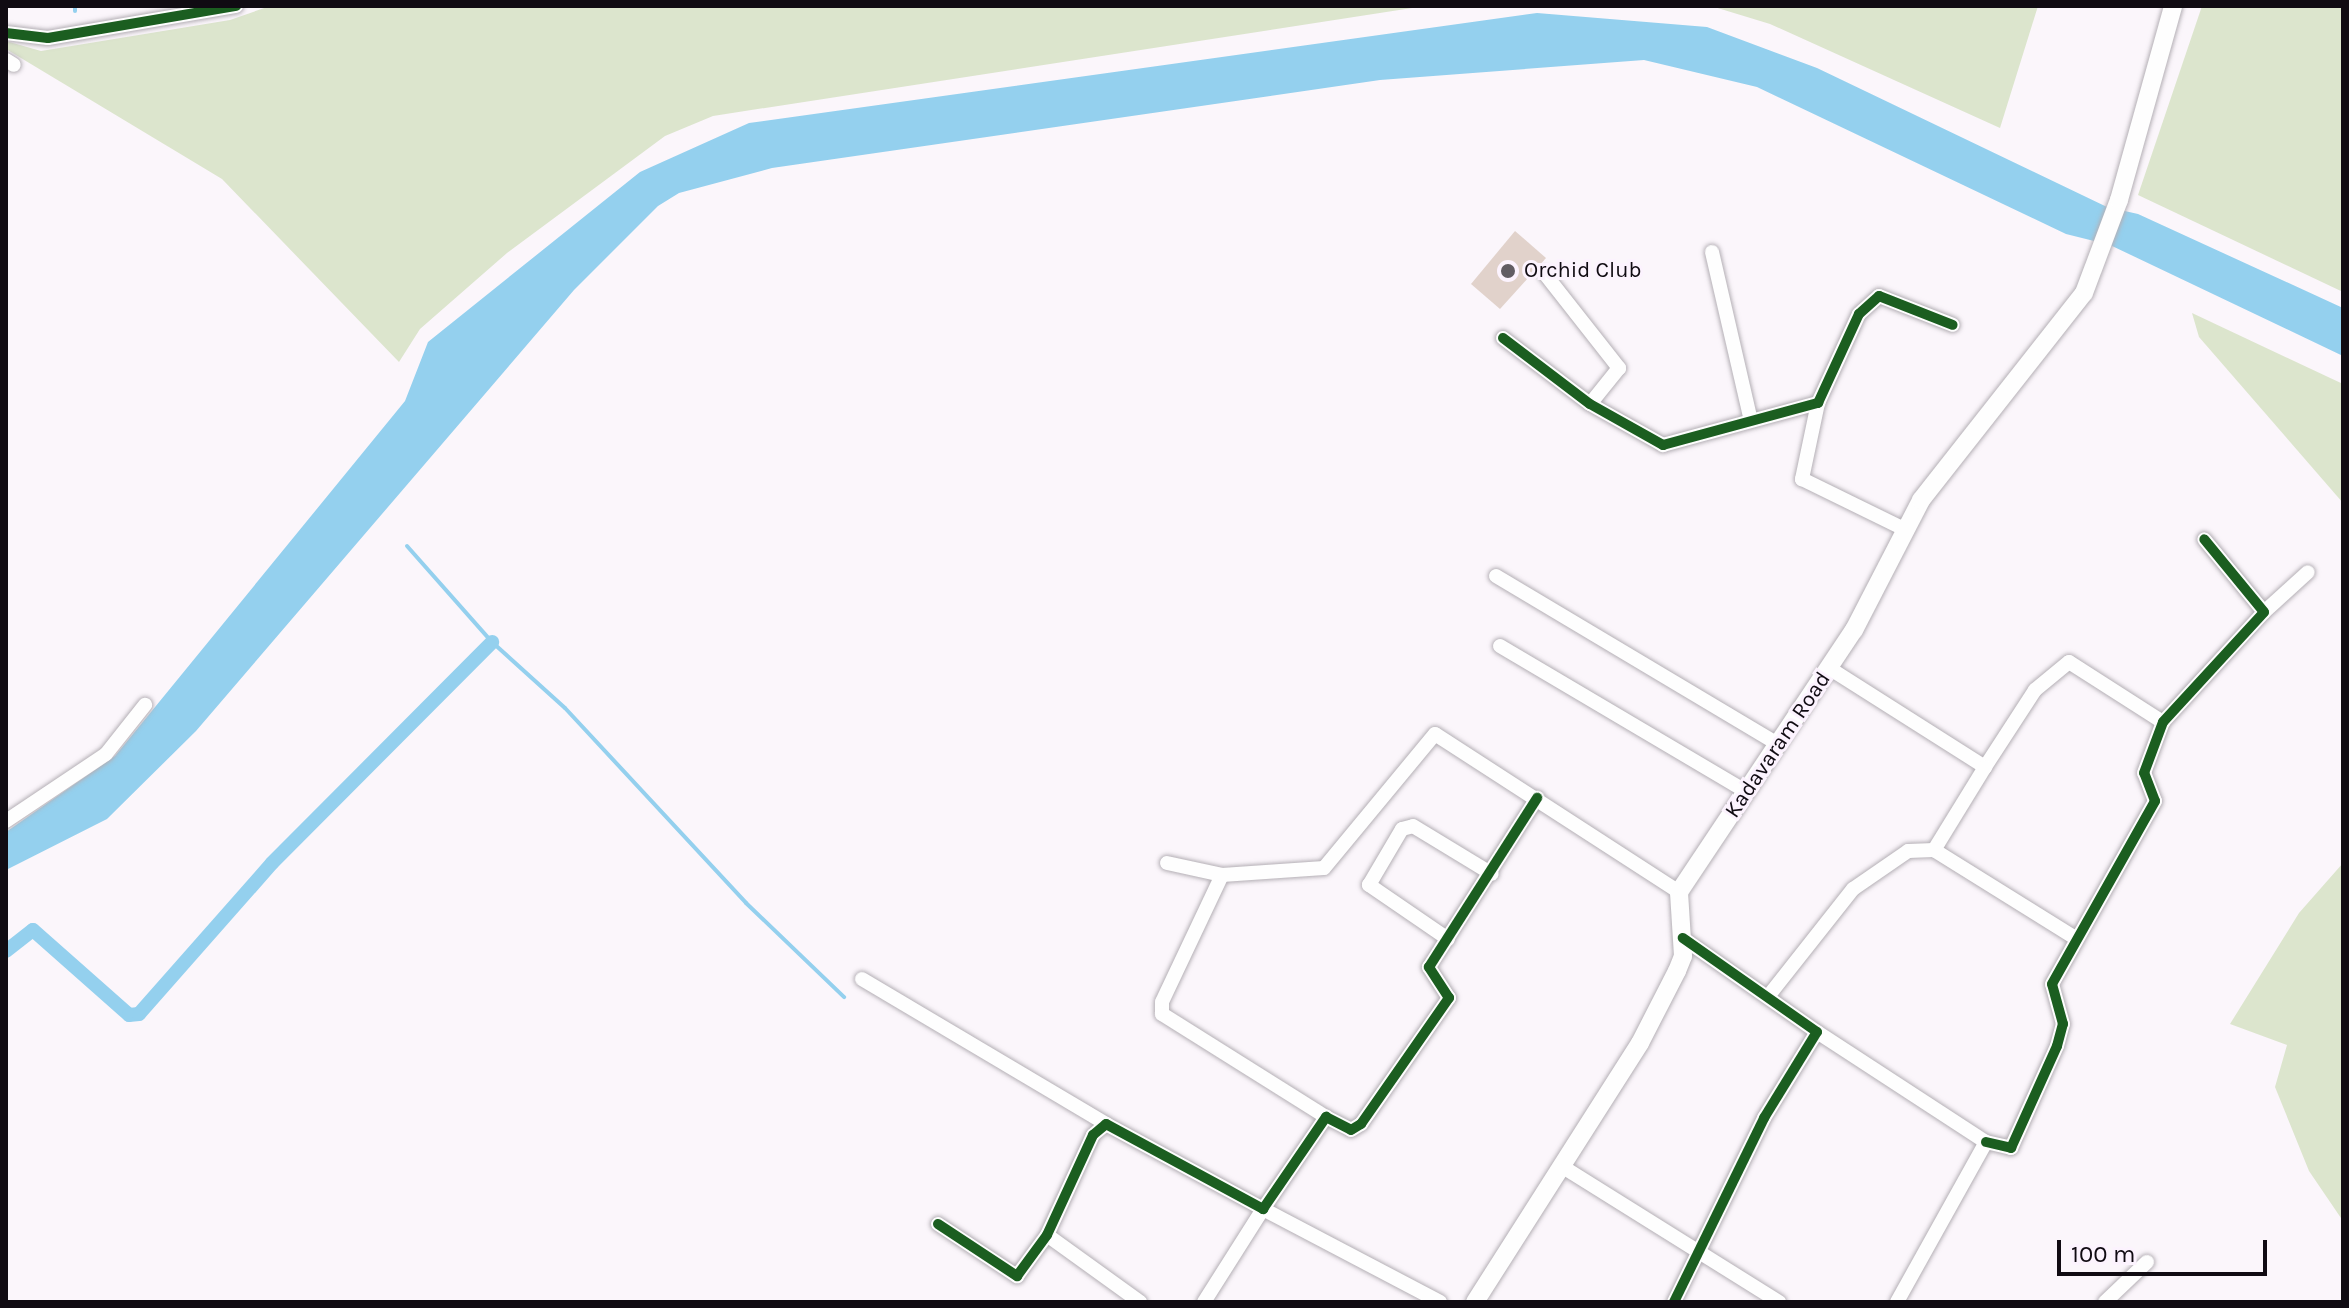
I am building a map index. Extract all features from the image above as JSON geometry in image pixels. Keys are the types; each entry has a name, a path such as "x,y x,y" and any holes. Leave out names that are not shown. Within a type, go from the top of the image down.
{"main road":[{"name":"Kadavaram Road","path":"1679,892 1829,668 1906,530 2000,394 2084,293 2119,200 2173,6"},
{"path":"1475,1302 1640,1043 1677,971 1683,938 1679,892"}],"street":[{"path":"6,33 48,38 236,6"},
{"path":"1712,252 1750,417"},
{"path":"1545,274 1619,368 1590,404"},
{"path":"1906,530 1802,479 1818,403 1867,301 1892,297 1953,325"},
{"path":"1503,338 1590,404 1663,445 1750,417 1818,403"},
{"path":"2204,539 2264,612"},
{"path":"1683,938 1770,994 1817,1032 1986,1142 2011,1148 2051,1060 2063,1024 2052,984 2074,937 2155,801 2144,773 2163,722 2264,612 2308,572"},
{"path":"1496,576 1778,744"},
{"path":"1500,646 1747,792"},
{"path":"1934,850 2035,690 2069,662 2163,722"},
{"path":"1829,668 1985,767"},
{"path":"6,821 106,754 145,705"},
{"path":"1167,863 1222,875 1324,868 1435,734 1679,892"},
{"path":"1222,875 1162,1014 1351,1130 1361,1124 1449,998 1448,987 1427,972 1492,874 1537,798"},
{"path":"1448,939 1369,885 1402,829 1413,826 1492,874"},
{"path":"1770,994 1853,889 1890,859 1934,850 2074,937"},
{"path":"862,979 1106,1124 1440,1302"},
{"path":"1674,1302 1703,1249 1764,1118 1817,1032"},
{"path":"1204,1302 1326,1117"},
{"path":"938,1224 1013,1276 1047,1235 1093,1135 1106,1124"},
{"path":"1897,1302 1986,1142"},
{"path":"1563,1167 1703,1249 1779,1302"},
{"path":"1047,1235 1140,1302"},
{"path":"2105,1302 2147,1262"}],"green space":[{"path":"270,6 1425,6 713,116 665,136 507,253 420,329 399,362 222,179 6,49 6,41 41,51 230,20"},
{"path":"1711,6 2038,6 2000,128 1770,24"},
{"path":"2202,6 2343,6 2343,292 2138,195"},
{"path":"2192,313 2343,384 2343,503 2199,337"},
{"path":"2343,863 2343,1221 2309,1171 2275,1087 2287,1045 2230,1024 2299,913"}],"water":[{"path":"1537,13 1707,27 1817,68 2107,207 2138,214 2343,308 2343,356 2110,245 2066,234 1757,87 1644,60 1380,80 772,168 679,193 658,206 574,290 196,731 107,819 6,870 6,832 115,756 405,401 428,342 640,172 749,123"}],"building":[{"name":"Orchid Club","path":"1515,231 1546,258 1500,309 1471,284"}],"waterway":[{"path":"75,6 75,11"},
{"path":"407,546 492,642 565,708 746,903 844,997"},
{"path":"6,951 33,930 129,1015 139,1014 272,863 492,642"}],"cycle path":[{"path":"6,33 48,38 236,6"},
{"path":"1503,338 1590,404 1663,445 1818,403 1859,314 1879,296 1953,325"},
{"path":"1986,1142 2011,1148 2057,1046 2063,1024 2052,984 2155,801 2144,773 2163,722 2264,612 2204,539"},
{"path":"938,1224 1017,1276 1047,1235 1093,1135 1106,1124 1263,1209 1326,1117 1351,1130 1361,1124 1449,998 1429,967 1537,798"},
{"path":"1674,1302 1764,1118 1817,1032 1683,938"}],"place":[{"name":"Orchid Club","path":"1508,271"}]}
